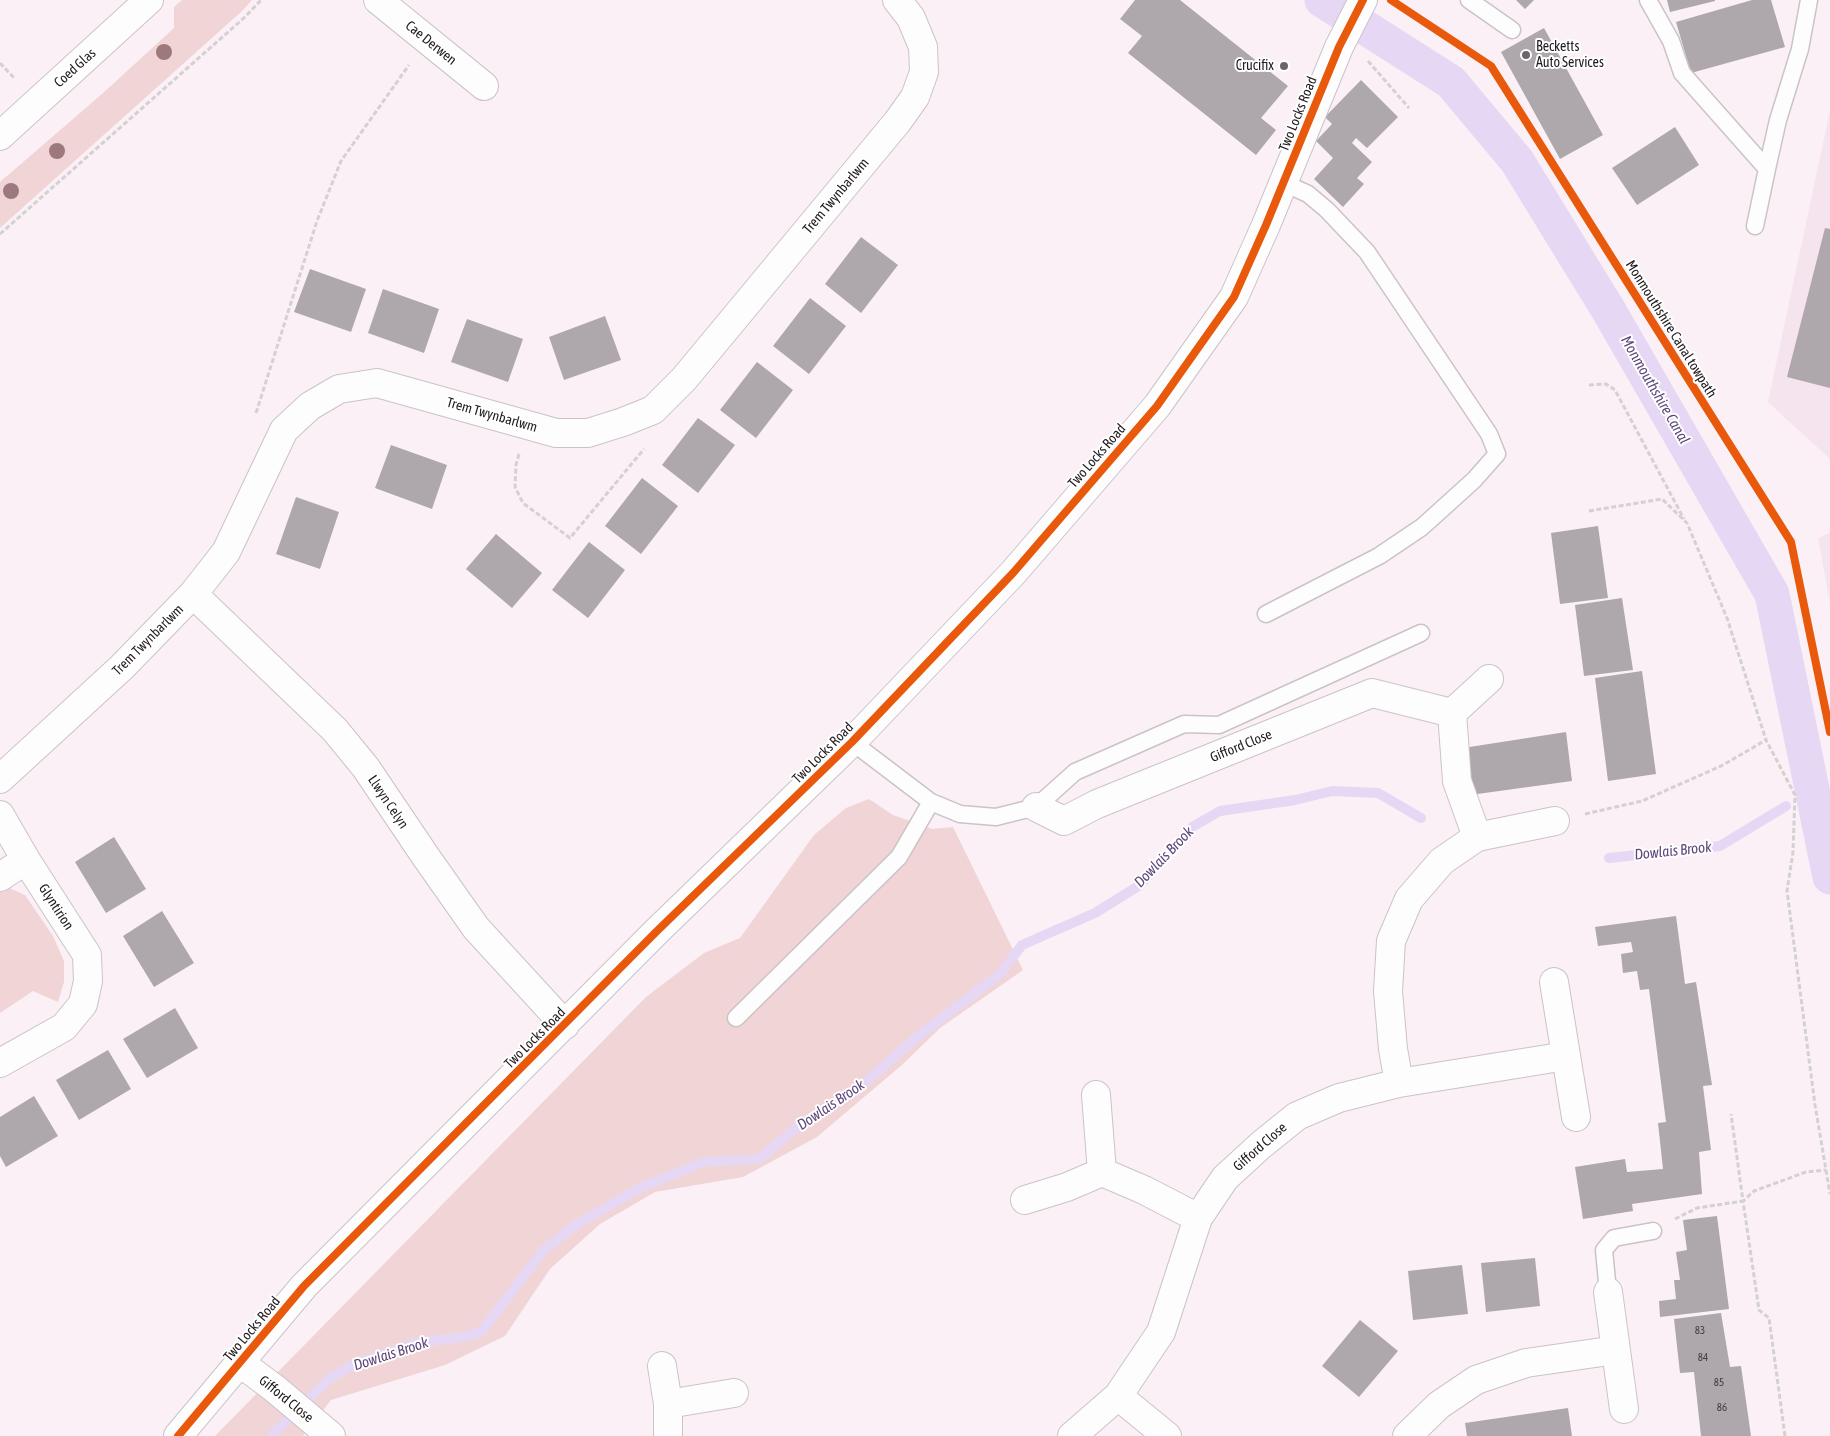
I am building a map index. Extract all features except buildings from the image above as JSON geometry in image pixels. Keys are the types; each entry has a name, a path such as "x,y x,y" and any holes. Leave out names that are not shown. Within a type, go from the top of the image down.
{"street":[{"name":"Coed Glas","path":"0,136 149,0"},
{"name":"Cae Derwen","path":"378,0 484,86"},
{"name":"Trem Twynbarlwm","path":"0,778 122,667 193,594 226,552 284,430 310,406 339,389 377,383 556,433 588,433 653,410 684,380 898,121 915,97 924,72 923,47 911,18 896,0"},
{"name":"Two Locks Road","path":"178,1436 304,1286 657,931 852,742 1013,573 1156,406 1234,297 1284,183 1339,47 1363,0"},
{"name":"Llwyn Celyn","path":"193,594 335,730 366,768 476,928 565,1025"},
{"path":"1477,837 1457,781 1452,713 1489,679"},
{"name":"Gifford Close","path":"1036,807 1064,821 1098,804 1372,693 1452,713"},
{"name":"Glyntirion","path":"0,815 26,860 87,955 88,981 83,1004 64,1027 0,1064"},
{"path":"1399,1083 1393,1049 1388,991 1391,940 1409,899 1442,862 1477,837 1555,821"},
{"path":"0,876 26,860"},
{"path":"1554,982 1576,1117"},
{"name":"Gifford Close","path":"1072,1436 1118,1396 1161,1332 1198,1218 1226,1178 1261,1145 1297,1116 1338,1098 1399,1083 1566,1056"},
{"path":"1096,1095 1102,1172"},
{"path":"1024,1200 1068,1188 1102,1172 1144,1190 1198,1218"},
{"path":"1608,1292 1624,1409"},
{"path":"1407,1436 1439,1405 1476,1380 1526,1362 1616,1350"},
{"name":"Gifford Close","path":"239,1362 274,1388 328,1433"},
{"path":"662,1366 668,1404 668,1436"},
{"path":"668,1404 734,1393"},
{"path":"1118,1396 1168,1436"}],"lane":[{"path":"1469,0 1512,30"},
{"path":"1648,0 1671,41 1682,73 1767,169"},
{"path":"1755,226 1778,120 1800,49 1809,0"},
{"path":"1266,614 1379,556 1422,527 1474,480 1497,454 1489,434 1368,252 1327,210 1308,194 1284,183"},
{"path":"852,742 931,802 960,814 996,817 1036,807 1075,772 1184,724 1219,725 1421,633"},
{"path":"736,1018 899,857 931,802"},
{"path":"1608,1292 1604,1250 1614,1238 1653,1231"}],"path":[{"path":"0,234 261,0"},
{"path":"273,453 256,413 317,221 341,162 428,41"},
{"path":"1366,60 1409,108"},
{"path":"1589,386 1606,384 1615,390 1687,523 1727,618 1766,740 1795,795 1793,852 1786,891 1815,1105 1830,1194"},
{"path":"526,424 516,465 515,487 523,503 570,538 645,447"},
{"path":"1589,511 1662,499 1687,523"},
{"path":"1555,821 1642,801 1721,766 1766,740"},
{"path":"1731,1114 1759,1310 1769,1318 1785,1436"},
{"path":"1653,1231 1697,1208 1743,1200 1754,1191 1806,1172 1826,1170"}],"shaded area":[{"path":"182,0 252,0 0,228 0,182 102,94 174,28 174,7"},
{"path":"1830,111 1830,459 1768,402"},
{"path":"1830,533 1830,603 1818,538"},
{"path":"869,799 893,815 932,829 953,827 1023,970 940,1028 903,1064 817,1137 743,1177 655,1192 600,1224 550,1269 505,1336 445,1365 331,1400 303,1436 215,1436 646,997 704,953 740,938 814,835 846,808"},
{"path":"9,888 25,895 53,936 64,961 64,982 58,1002 33,991 0,1013 0,890"}],"waterway":[{"name":"Monmouthshire Canal","path":"1322,0 1451,82 1517,161 1609,311 1772,594 1830,877"},
{"name":"Dowlais Brook","path":"271,1436 329,1379 354,1364 420,1342 464,1337 481,1332 543,1251 577,1224 640,1188 703,1162 759,1159 801,1124 857,1090 917,1037 1000,974 1022,945 1095,913 1140,885 1192,827 1220,811 1295,800 1332,791 1378,793 1421,818"},
{"name":"Dowlais Brook","path":"1609,858 1720,846 1786,806"}],"cycle path":[{"path":"178,1436 304,1286 657,931 852,742 1013,573 1157,406 1234,297 1266,225 1339,47 1363,0"},
{"name":"Monmouthshire Canal towpath","path":"1391,0 1491,66 1791,542 1830,732"}],"place":[{"name":"Becketts Auto Services","path":"1526,55"},
{"name":"Crucifix","path":"1284,66"}]}
